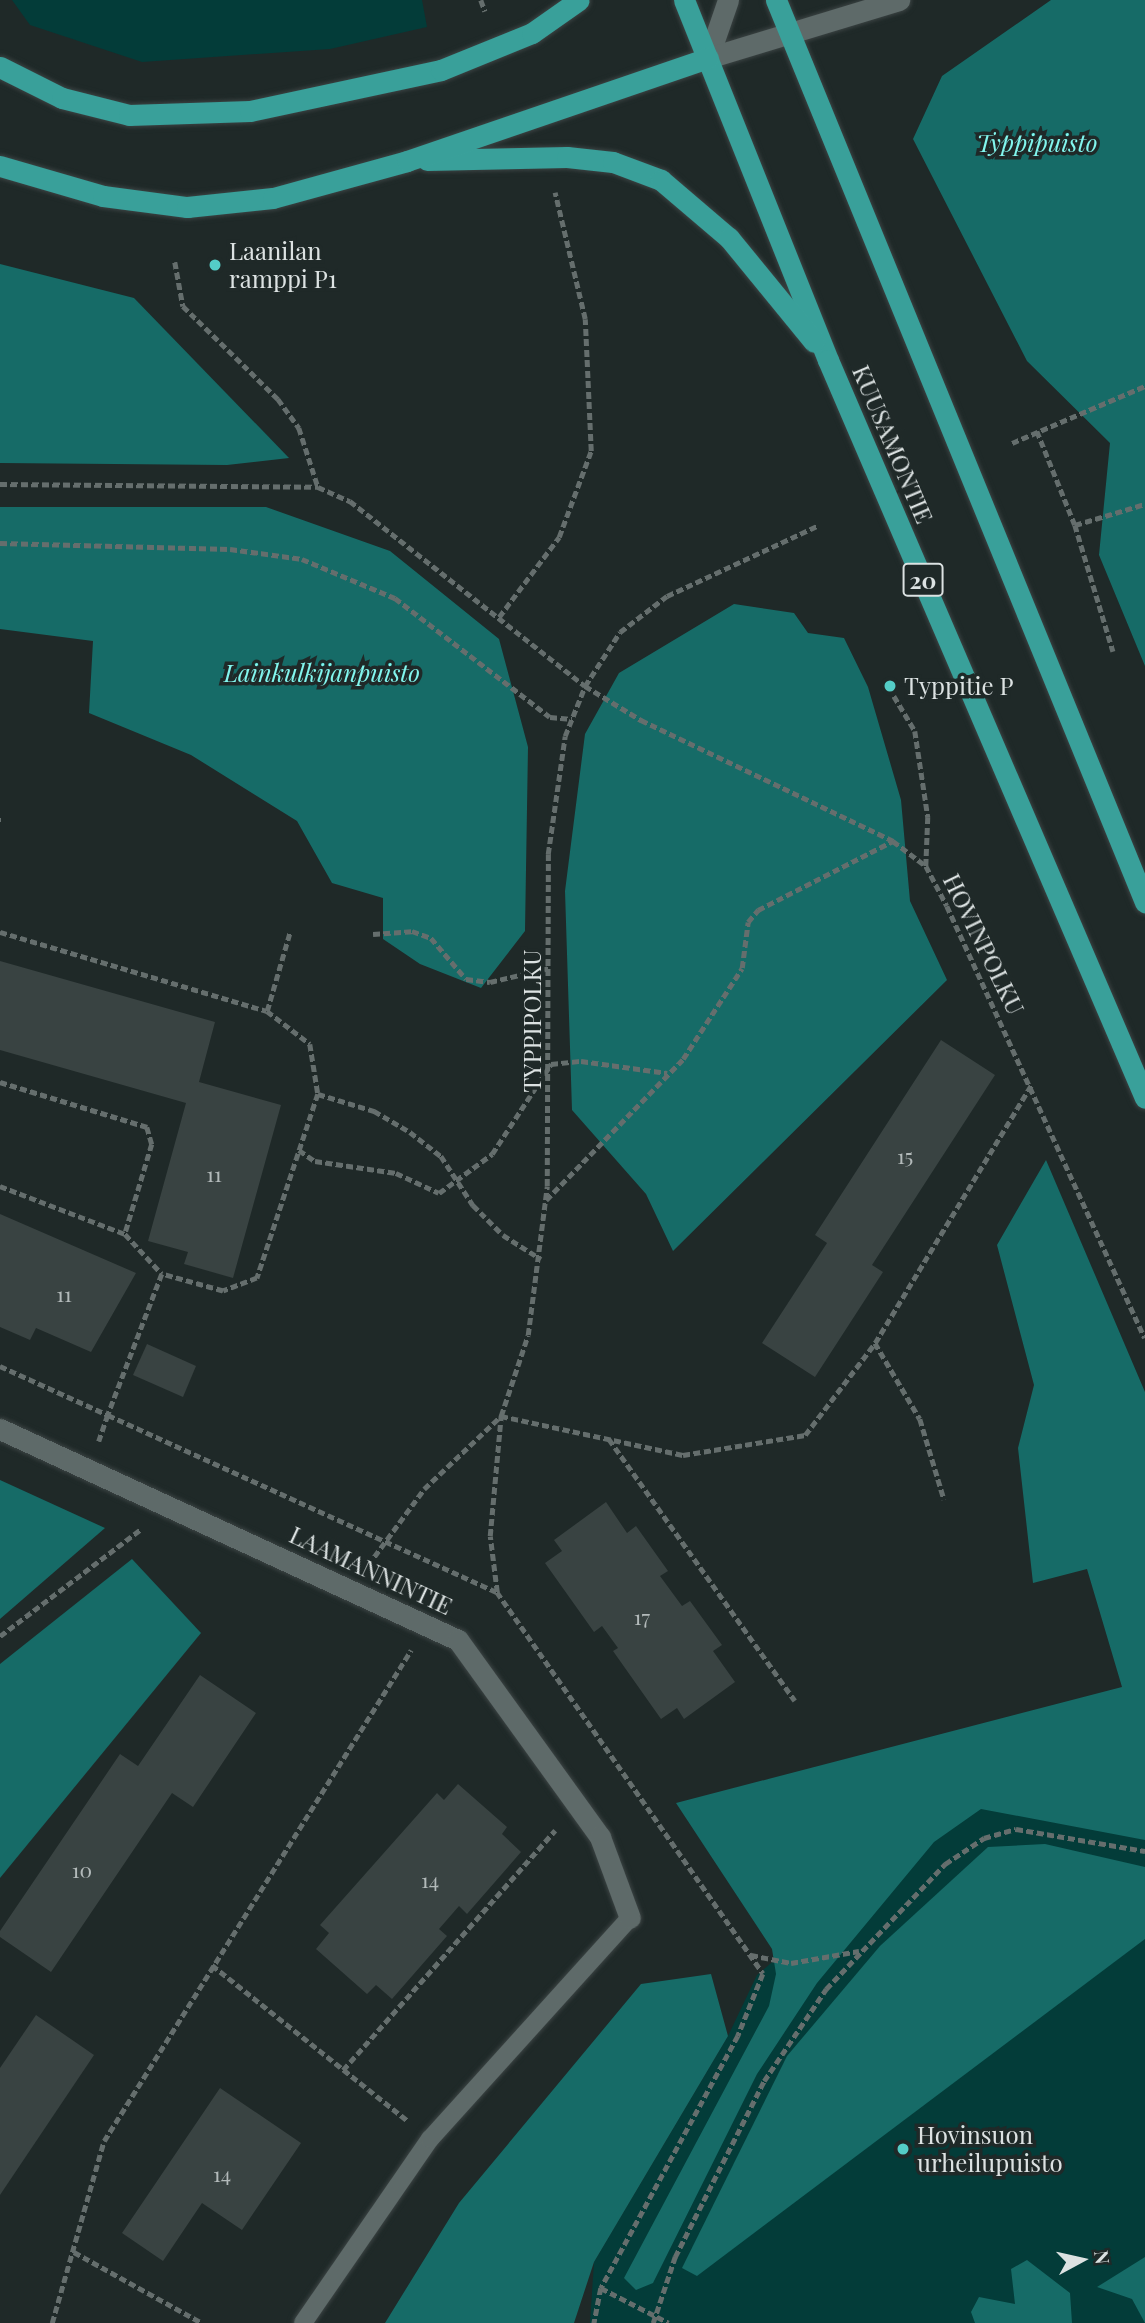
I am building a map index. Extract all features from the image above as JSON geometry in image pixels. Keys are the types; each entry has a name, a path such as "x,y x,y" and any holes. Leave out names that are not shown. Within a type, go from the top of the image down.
{"highway":[{"path":"0,67 62,97 129,115 250,111 441,70 532,33 579,0"},
{"name":"KUUSAMONTIE","path":"684,0 828,360 1145,1098"},
{"path":"776,0 787,35 1145,902"},
{"path":"0,166 103,196 187,207 273,198 407,161 708,58"},
{"path":"407,161 567,157 613,162 661,180 729,238 828,360"}],"street":[{"path":"708,58 728,0"},
{"path":"708,58 899,0"},
{"name":"LAAMANNINTIE","path":"0,1429 352,1588 458,1640 600,1837 631,1918"}],"lane":[{"path":"303,2323 430,2138 631,1918"}],"path":[{"path":"481,0 485,11"},
{"path":"499,617 559,537 592,451 585,319 555,194"},
{"path":"0,484 318,487 299,428 278,399 183,306 174,262"},
{"path":"1012,443 1145,386"},
{"path":"1037,431 1075,526 1113,651"},
{"name":"HOVINPOLKU","path":"318,487 350,501 585,686 641,720 893,841 926,866 1032,1084 1145,1338"},
{"path":"1075,526 1145,504"},
{"name":"TYPPIPOLKU","path":"352,1588 424,1489 501,1416 528,1335 541,1259 546,1199 551,1064 548,854 572,719 585,686 620,632 667,596 817,526"},
{"path":"0,542 230,549 302,559 395,598 550,717 572,719"},
{"path":"894,696 915,731 928,817 926,866"},
{"path":"546,1199 668,1073 742,968 748,922 758,910 893,841"},
{"path":"373,934 412,931 431,938 466,979 490,982 549,968"},
{"path":"0,932 267,1012 310,1044 318,1094 257,1278 223,1291 162,1274 125,1234 0,1186"},
{"path":"267,1012 290,932"},
{"path":"299,1150 315,1161 396,1173 439,1193 460,1183 492,1154 551,1064 581,1061 668,1073"},
{"path":"0,1082 147,1127 152,1144 125,1234"},
{"path":"497,1592 490,1536 501,1416 683,1455 805,1435 875,1343 1032,1084"},
{"path":"318,1094 374,1111 410,1132 441,1156 503,1236 541,1259"},
{"path":"108,1415 162,1274"},
{"path":"875,1343 920,1419 944,1499"},
{"path":"609,1438 795,1700"},
{"path":"52,2323 104,2141 413,1647"},
{"path":"653,2323 676,2256 764,2081 859,1951 945,1864 985,1838 1016,1829 1145,1851"},
{"path":"343,2070 556,1832"},
{"path":"750,1955 791,1963 859,1951"},
{"path":"212,1965 430,2138"},
{"path":"594,2323 601,2288 738,2036"},
{"path":"74,2252 202,2323"},
{"path":"601,2288 656,2313 669,2323"}],"shaded area":[{"path":"12,0 422,0 427,27 330,49 142,62 30,25"},
{"name":"Hovinsuon urheilupuisto","path":"1145,1754 1145,2323 590,2323 594,2262 728,2036 757,1975 984,1781"}],"green space":[{"name":"Typpipuisto","path":"1051,0 1145,0 1145,666 1099,555 1110,443 1027,361 913,139 942,76"},
{"path":"0,264 134,298 289,458 227,465 0,463"},
{"name":"Lainkulkijanpuisto","path":"0,507 266,507 390,551 499,639 528,747 525,931 481,988 420,964 383,939 383,898 332,883 297,821 191,755 89,713 93,641 0,629"},
{"path":"734,604 794,613 808,633 844,638 868,687 901,800 910,901 947,980 673,1251 646,1194 572,1110 565,891 585,734 619,673"},
{"path":"1046,1160 1145,1392 1145,1840 981,1809 934,1842 817,1983 757,2074 653,2283 636,2290 624,2278 769,2006 776,1974 772,1949 676,1803 1122,1687 1087,1569 1033,1583 1018,1448 1034,1385 997,1245"},
{"path":"0,1480 105,1528 0,1619"},
{"path":"132,1559 201,1633 0,1878 0,1664"},
{"path":"1045,1844 1145,1867 1145,1939 697,2276 682,2268 787,2056 880,1946 988,1847"},
{"path":"711,1974 728,2036 594,2262 574,2323 385,2323 459,2203 641,1984"},
{"path":"1145,2257 1145,2323 1132,2299 1097,2287"},
{"path":"1027,2260 1070,2293 1072,2323 975,2323 971,2312 979,2297 1015,2304 1011,2269"}],"building":[{"path":"0,961 215,1022 199,1082 281,1105 233,1278 184,1264 188,1252 148,1241 186,1103 0,1050"},
{"path":"941,1040 995,1075 872,1265 883,1272 815,1377 762,1343 827,1243 815,1235"},
{"path":"0,1214 136,1273 91,1352 36,1328 30,1340 0,1327"},
{"path":"147,1344 196,1366 183,1397 133,1375"},
{"path":"606,1502 627,1533 636,1526 668,1571 660,1576 682,1606 690,1601 722,1645 713,1651 735,1682 684,1719 677,1708 661,1719 613,1651 618,1648 602,1626 594,1632 545,1563 562,1551 554,1540"},
{"path":"200,1675 256,1713 193,1807 172,1793 51,1972 0,1937 0,1931 120,1754 138,1766"},
{"path":"458,1784 507,1827 502,1834 521,1852 467,1914 459,1906 439,1929 447,1936 392,1999 376,1985 367,1994 316,1949 329,1933 320,1925 437,1793 444,1800"},
{"path":"36,2015 94,2055 0,2195 0,2068"},
{"path":"220,2088 301,2143 242,2230 202,2203 163,2261 122,2233"}],"place":[{"name":"Laanilan ramppi P1","path":"215,265"},
{"name":"Typpitie P","path":"890,686"},
{"name":"Hovinsuon urheilupuisto","path":"903,2149"}]}
